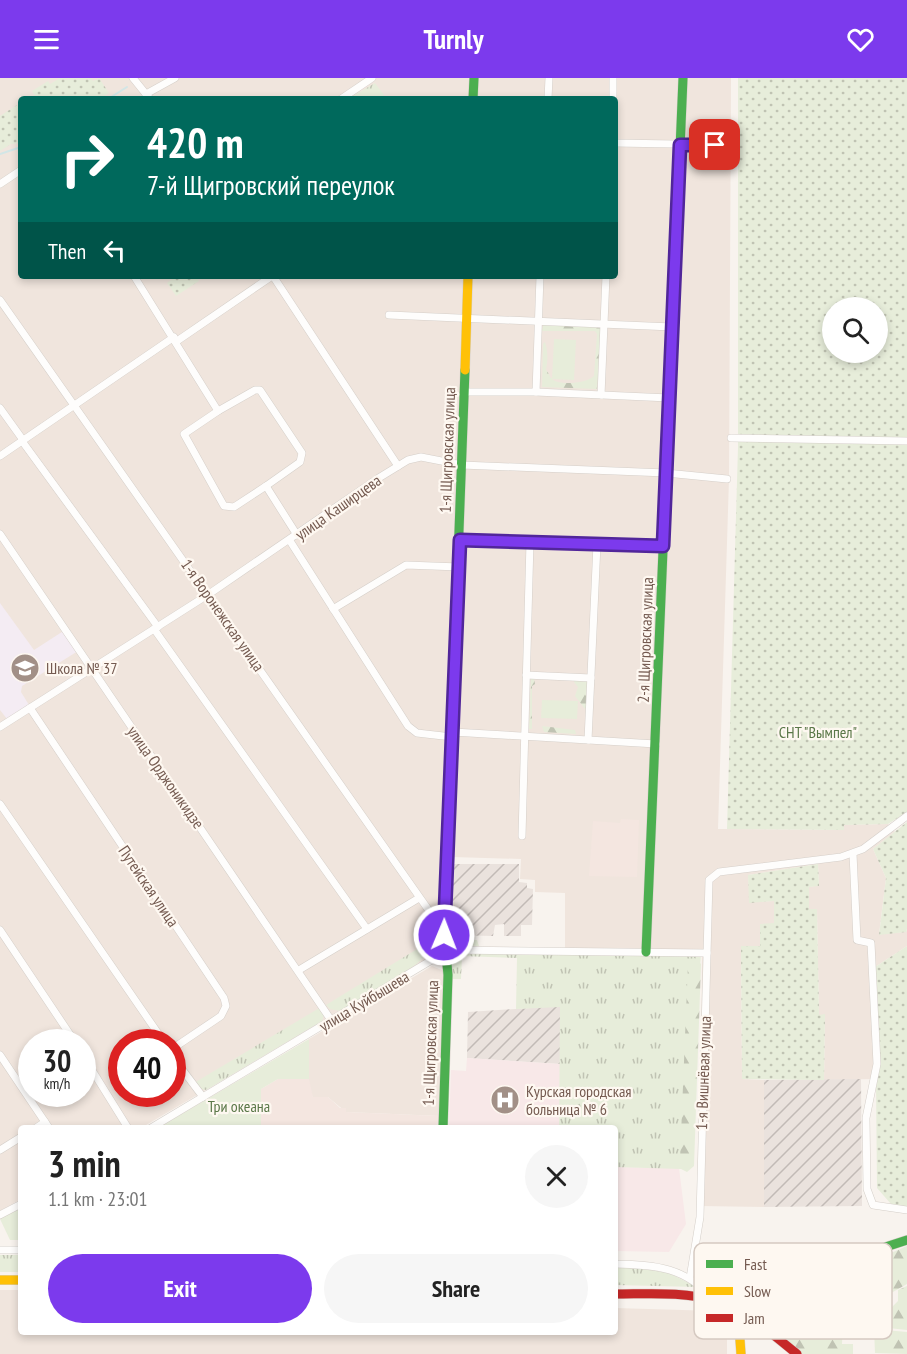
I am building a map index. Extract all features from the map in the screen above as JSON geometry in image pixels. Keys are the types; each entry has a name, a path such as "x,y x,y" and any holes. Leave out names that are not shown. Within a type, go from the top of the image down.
{"street":[{"path":"133,78 147,96"},
{"path":"149,96 175,78"},
{"path":"345,96 372,78"},
{"path":"473,96 474,78"},
{"path":"548,96 549,78"},
{"path":"613,78 613,96"},
{"name":"2-я Щигровская улица","path":"646,952 683,78"},
{"path":"618,143 733,145"},
{"path":"0,184 18,172"},
{"path":"136,279 176,339 218,411"},
{"path":"0,456 268,279"},
{"path":"275,279 398,466"},
{"name":"1-я Щигровская улица","path":"443,1125 448,975 444,932 468,279"},
{"path":"536,392 540,279"},
{"path":"601,395 606,279"},
{"name":"1-я Воронежская улица","path":"0,300 209,594 444,932"},
{"path":"389,315 672,327"},
{"path":"255,390 260,390 302,453 300,462 266,486 234,507 224,506 184,434 218,411 255,390"},
{"path":"464,392 536,392 669,398"},
{"path":"0,408 367,929"},
{"path":"731,438 907,441"},
{"name":"улица Каширцева","path":"0,728 290,541 398,466 421,457 462,465 666,473 727,479"},
{"path":"266,486 297,535"},
{"name":"улица Орджоникидзе","path":"0,534 331,1020"},
{"path":"460,540 663,546"},
{"path":"290,541 408,726 417,733 525,736 656,744"},
{"path":"522,836 530,542"},
{"path":"588,740 597,544"},
{"path":"333,609 406,565 459,567"},
{"path":"526,675 591,678"},
{"name":"Путейская улица","path":"30,708 225,1002 225,1011 221,1016 186,1040"},
{"path":"0,804 155,1029"},
{"path":"907,816 853,854 857,940 871,943 877,1064 867,1108 867,1189 873,1205 907,1210"},
{"name":"1-я Вишнёвая улица","path":"696,1243 700,1215 709,880 718,872 853,854"},
{"path":"298,970 419,898"},
{"path":"0,930 66,1029"},
{"name":"улица Куйбышева","path":"156,1125 445,953 459,949 707,953"},
{"path":"0,1055 47,1125"},
{"path":"186,1075 202,1097"},
{"path":"96,1077 126,1125"},
{"path":"0,1150 18,1139"},
{"path":"0,1215 18,1206"},
{"path":"892,1245 907,1240"},
{"path":"0,1250 18,1251"},
{"name":"1-я Вишнёвая улица","path":"690,1278 694,1253"},
{"path":"618,1264 655,1265 694,1282"},
{"path":"0,1280 18,1280"},
{"path":"618,1294 694,1297"},
{"path":"740,1339 741,1354"},
{"path":"776,1339 797,1354"}],"shaded area":[{"path":"0,78 731,78 729,479 718,829 843,830 844,825 888,824 895,832 873,849 886,878 879,934 906,932 907,929 907,946 875,967 875,1079 824,1080 825,1015 819,1015 817,909 809,909 809,887 819,885 818,864 748,875 750,902 774,901 774,923 761,946 741,947 742,1079 764,1080 764,1207 700,1206 702,953 565,952 565,893 535,892 535,880 520,879 521,859 452,857 446,948 186,1101 186,1029 108,1029 108,1107 177,1107 146,1125 18,1125 18,1201 0,1211"},
{"name":"Школа № 37","path":"0,603 34,650 65,630 78,651 22,686 21,692 29,705 7,719 0,710"},
{"path":"621,819 639,820 637,877 589,876 593,821 620,823"},
{"path":"452,864 519,864 519,882 527,883 527,888 533,889 532,925 521,925 521,936 504,936 504,924 495,925 493,936 450,935"},
{"path":"432,966 444,971 440,1116 346,1112 328,1097 313,1097 308,1087 309,1039"},
{"path":"560,1006 560,1064 467,1058 468,1012"},
{"name":"Курская городская больница № 6","path":"467,1058 560,1064 559,1125 449,1125 451,1070 466,1071"},
{"path":"278,1079 309,1079 313,1097 328,1097 340,1108 346,1108 346,1112 440,1116 439,1125 261,1125 261,1089"},
{"path":"861,1079 862,1206 764,1207 764,1080"},
{"name":"Курская городская больница № 6","path":"618,1167 679,1168 686,1224 669,1252 618,1251"},
{"path":"0,1290 18,1290 18,1335 618,1335 618,1308 694,1310 694,1339 727,1339 727,1354 0,1354"}],"green space":[{"path":"60,78 91,78 93,81 99,78 109,93 104,96 35,96 32,91 48,81 50,84"},
{"name":"СНТ \"Вымпел\"","path":"738,78 907,78 907,812 888,824 844,825 844,830 727,829 738,447"},
{"path":"375,83 384,95 384,96 353,96"},
{"path":"18,106 18,143 11,144 0,151 0,116"},
{"path":"172,279 198,279 199,281 176,296 167,283"},
{"path":"543,325 600,326 602,330 597,389 542,387 543,344 545,342 546,370 551,378 564,383 576,383 594,376 597,334 595,331 542,331"},
{"path":"554,339 576,340 574,380 552,379"},
{"path":"531,677 534,678 535,684 532,686 532,729 529,729"},
{"path":"575,678 587,679 589,682 588,707 585,709 575,696 578,687 574,682"},
{"path":"542,700 578,701 577,719 541,718"},
{"path":"542,726 575,730 576,734 544,732"},
{"path":"907,822 907,929 906,932 879,935 886,878 873,849"},
{"path":"818,864 819,886 809,887 809,909 817,909 819,1015 825,1014 824,1080 742,1079 741,946 760,946 760,924 774,923 774,901 749,903 748,875"},
{"path":"435,938 432,948 423,958 395,979 340,1011 330,1009 326,1005"},
{"path":"452,940 477,940 479,946 454,945"},
{"path":"907,946 907,1207 891,1204 877,1188 875,967"},
{"path":"454,952 701,955 681,1169 618,1167 618,1125 559,1125 560,1007 516,1009 517,958 462,956 461,979 452,979 450,957"},
{"path":"695,958 701,964 694,1166 687,1172 681,1169 680,1160 688,963"},
{"path":"321,1007 324,1015 322,1021 206,1090 200,1089 194,1083"},
{"name":"Три океана","path":"309,1039 309,1079 278,1079 261,1089 261,1125 163,1125"},
{"path":"18,1209 18,1240 10,1240 0,1219"},
{"path":"907,1246 907,1284 892,1292 892,1252"},
{"path":"0,1255 18,1255 18,1272 0,1272"},
{"path":"618,1267 659,1268 694,1287 618,1285"},
{"path":"907,1286 907,1330 892,1328 892,1307 898,1301 898,1290"},
{"path":"892,1331 907,1332 907,1354 875,1353 874,1339 892,1339"},
{"path":"783,1339 842,1339 842,1344 853,1344 853,1354 802,1354"}],"waterway":[{"path":"113,96 127,87"},
{"path":"0,154 18,148"}],"traffic: fast":[{"path":"473,96 474,78"},
{"path":"646,952 683,78"},
{"path":"443,1125 448,975 444,932 465,370"},
{"path":"892,1245 907,1240"}],"traffic: slow":[{"path":"465,370 468,279"},
{"path":"0,1280 18,1280"},
{"path":"740,1339 741,1354"}],"traffic: jam":[{"path":"618,1294 679,1294 694,1296"},
{"path":"779,1339 797,1354"}],"place":[{"name":"Школа № 37","path":"25,668"},
{"name":"Курская городская больница № 6","path":"505,1100"}],"route":[{"path":"444,935 460,540 663,546 680,145 715,145"}]}
